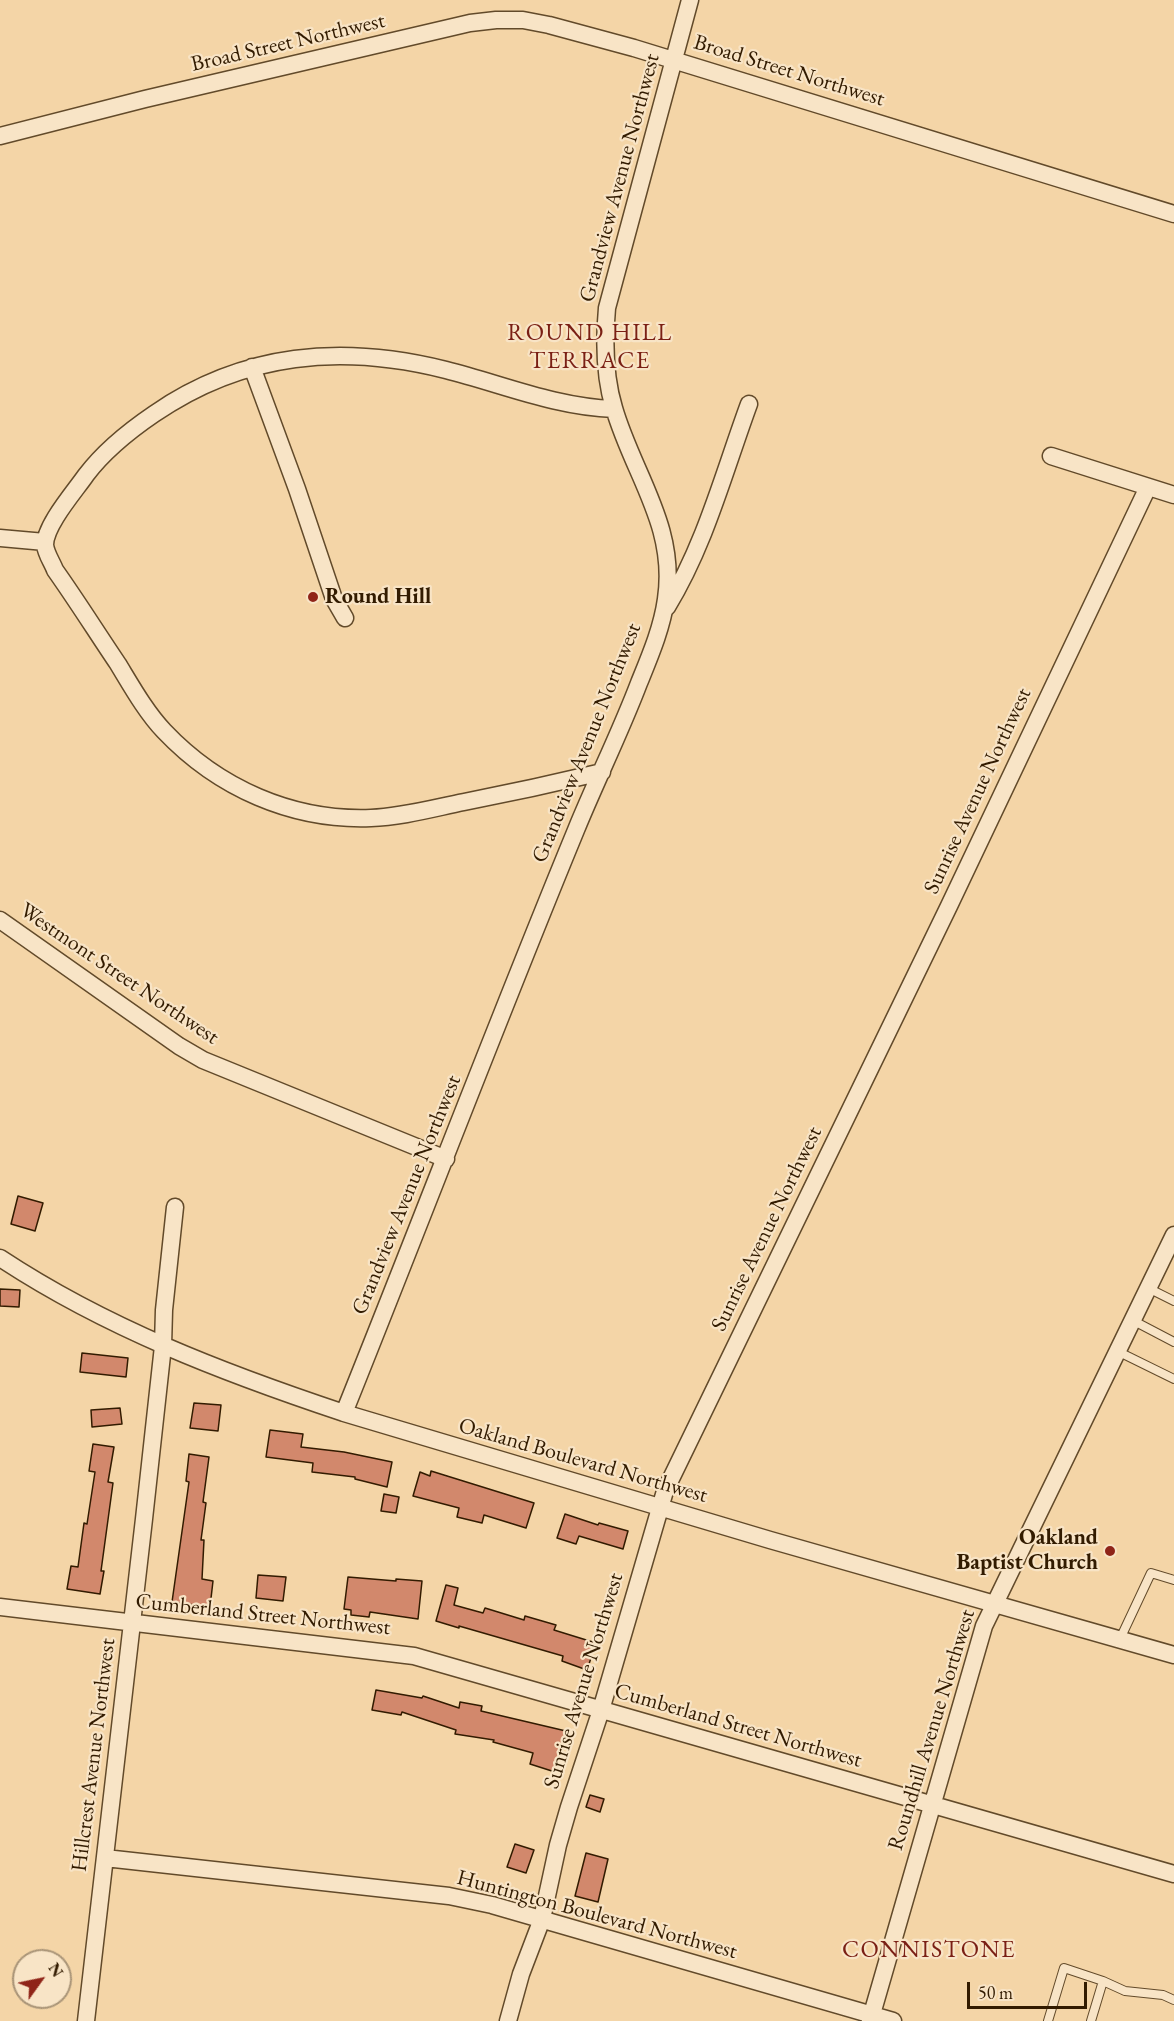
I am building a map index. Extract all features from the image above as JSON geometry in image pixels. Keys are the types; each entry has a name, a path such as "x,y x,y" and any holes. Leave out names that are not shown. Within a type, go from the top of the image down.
{"street":[{"name":"Grandview Avenue Northwest","path":"344,1413 577,828 652,650 663,612 668,576 667,552 649,492 626,442 614,408 606,366 605,334 607,308 690,0"},
{"name":"Broad Street Northwest","path":"0,136 145,99 470,23 523,20 674,59 1174,214"},
{"path":"602,772 518,792 401,815 372,818 342,818 306,812 259,799 205,768 163,730 56,570 46,551 45,542 65,504 91,468 134,428 201,386 252,367 294,359 361,356 404,361 446,370 564,404 614,408"},
{"path":"252,367 334,599 345,618"},
{"path":"663,612 681,583 696,551 749,404"},
{"path":"1051,456 1174,495"},
{"name":"Sunrise Avenue Northwest","path":"508,2021 520,1974 542,1919 558,1845 601,1710 660,1507 670,1481 949,906 1148,487"},
{"path":"0,538 45,542"},
{"name":"Westmont Street Northwest","path":"0,920 179,1046 203,1060 446,1159"},
{"name":"Hillcrest Avenue Northwest","path":"86,2021 163,1346 164,1310 175,1207"},
{"name":"Roundhill Avenue Northwest","path":"871,2018 984,1626 1174,1236"},
{"name":"Oakland Boulevard Northwest","path":"0,1258 88,1311 163,1346 287,1394 660,1507 995,1604 1173,1652"},
{"name":"Cumberland Street Northwest","path":"0,1607 414,1656 1174,1874"},
{"name":"Huntington Boulevard Northwest","path":"105,1858 449,1896 542,1919 871,2018 893,2021"}],"lane":[{"path":"1148,1288 1174,1300"},
{"path":"1132,1320 1174,1342"},
{"path":"1118,1351 1174,1379"},
{"path":"1120,1639 1151,1573 1174,1581"},
{"path":"1048,2021 1064,1968 1125,1991 1163,1995 1174,2000"},
{"path":"1091,2021 1103,1981"}],"building":[{"path":"18,1196 43,1203 35,1231 11,1224"},
{"path":"0,1289 20,1290 19,1307 0,1306"},
{"path":"82,1353 128,1358 126,1377 80,1372"},
{"path":"194,1403 221,1405 218,1431 190,1428"},
{"path":"120,1408 122,1424 92,1427 91,1410"},
{"path":"270,1430 303,1434 301,1447 344,1452 392,1462 387,1487 355,1479 355,1477 312,1472 313,1463 266,1457"},
{"path":"93,1444 114,1447 108,1482 113,1483 100,1594 67,1589 71,1566 78,1567 84,1523 87,1524 95,1472 89,1471"},
{"path":"189,1454 209,1457 201,1540 204,1540 202,1579 213,1581 210,1607 172,1602 189,1482 186,1481"},
{"path":"431,1471 534,1503 526,1528 484,1515 482,1523 457,1517 459,1508 413,1496 420,1472 430,1476"},
{"path":"384,1494 399,1497 396,1513 381,1511"},
{"path":"565,1514 598,1525 599,1523 628,1531 623,1549 579,1536 576,1544 557,1538"},
{"path":"258,1575 286,1577 283,1601 256,1598"},
{"path":"348,1577 422,1581 418,1619 370,1612 369,1617 351,1615 351,1610 344,1609"},
{"path":"446,1585 458,1588 454,1605 483,1613 485,1608 524,1620 525,1616 556,1625 554,1630 596,1643 587,1670 562,1661 563,1656 436,1621"},
{"path":"376,1690 422,1698 423,1696 459,1708 460,1702 482,1706 481,1711 566,1731 555,1772 530,1764 533,1753 493,1742 494,1740 455,1734 456,1730 402,1712 401,1715 372,1710"},
{"path":"590,1795 604,1799 600,1812 586,1807"},
{"path":"515,1844 534,1850 526,1873 507,1867"},
{"path":"586,1853 608,1859 598,1902 575,1896"}],"place":[{"name":"Round Hill","path":"313,597"},
{"name":"Oakland Baptist Church","path":"1110,1551"}],"district":[{"name":"ROUND HILL TERRACE","path":"590,347"},
{"name":"CONNISTONE","path":"929,1950"}]}
